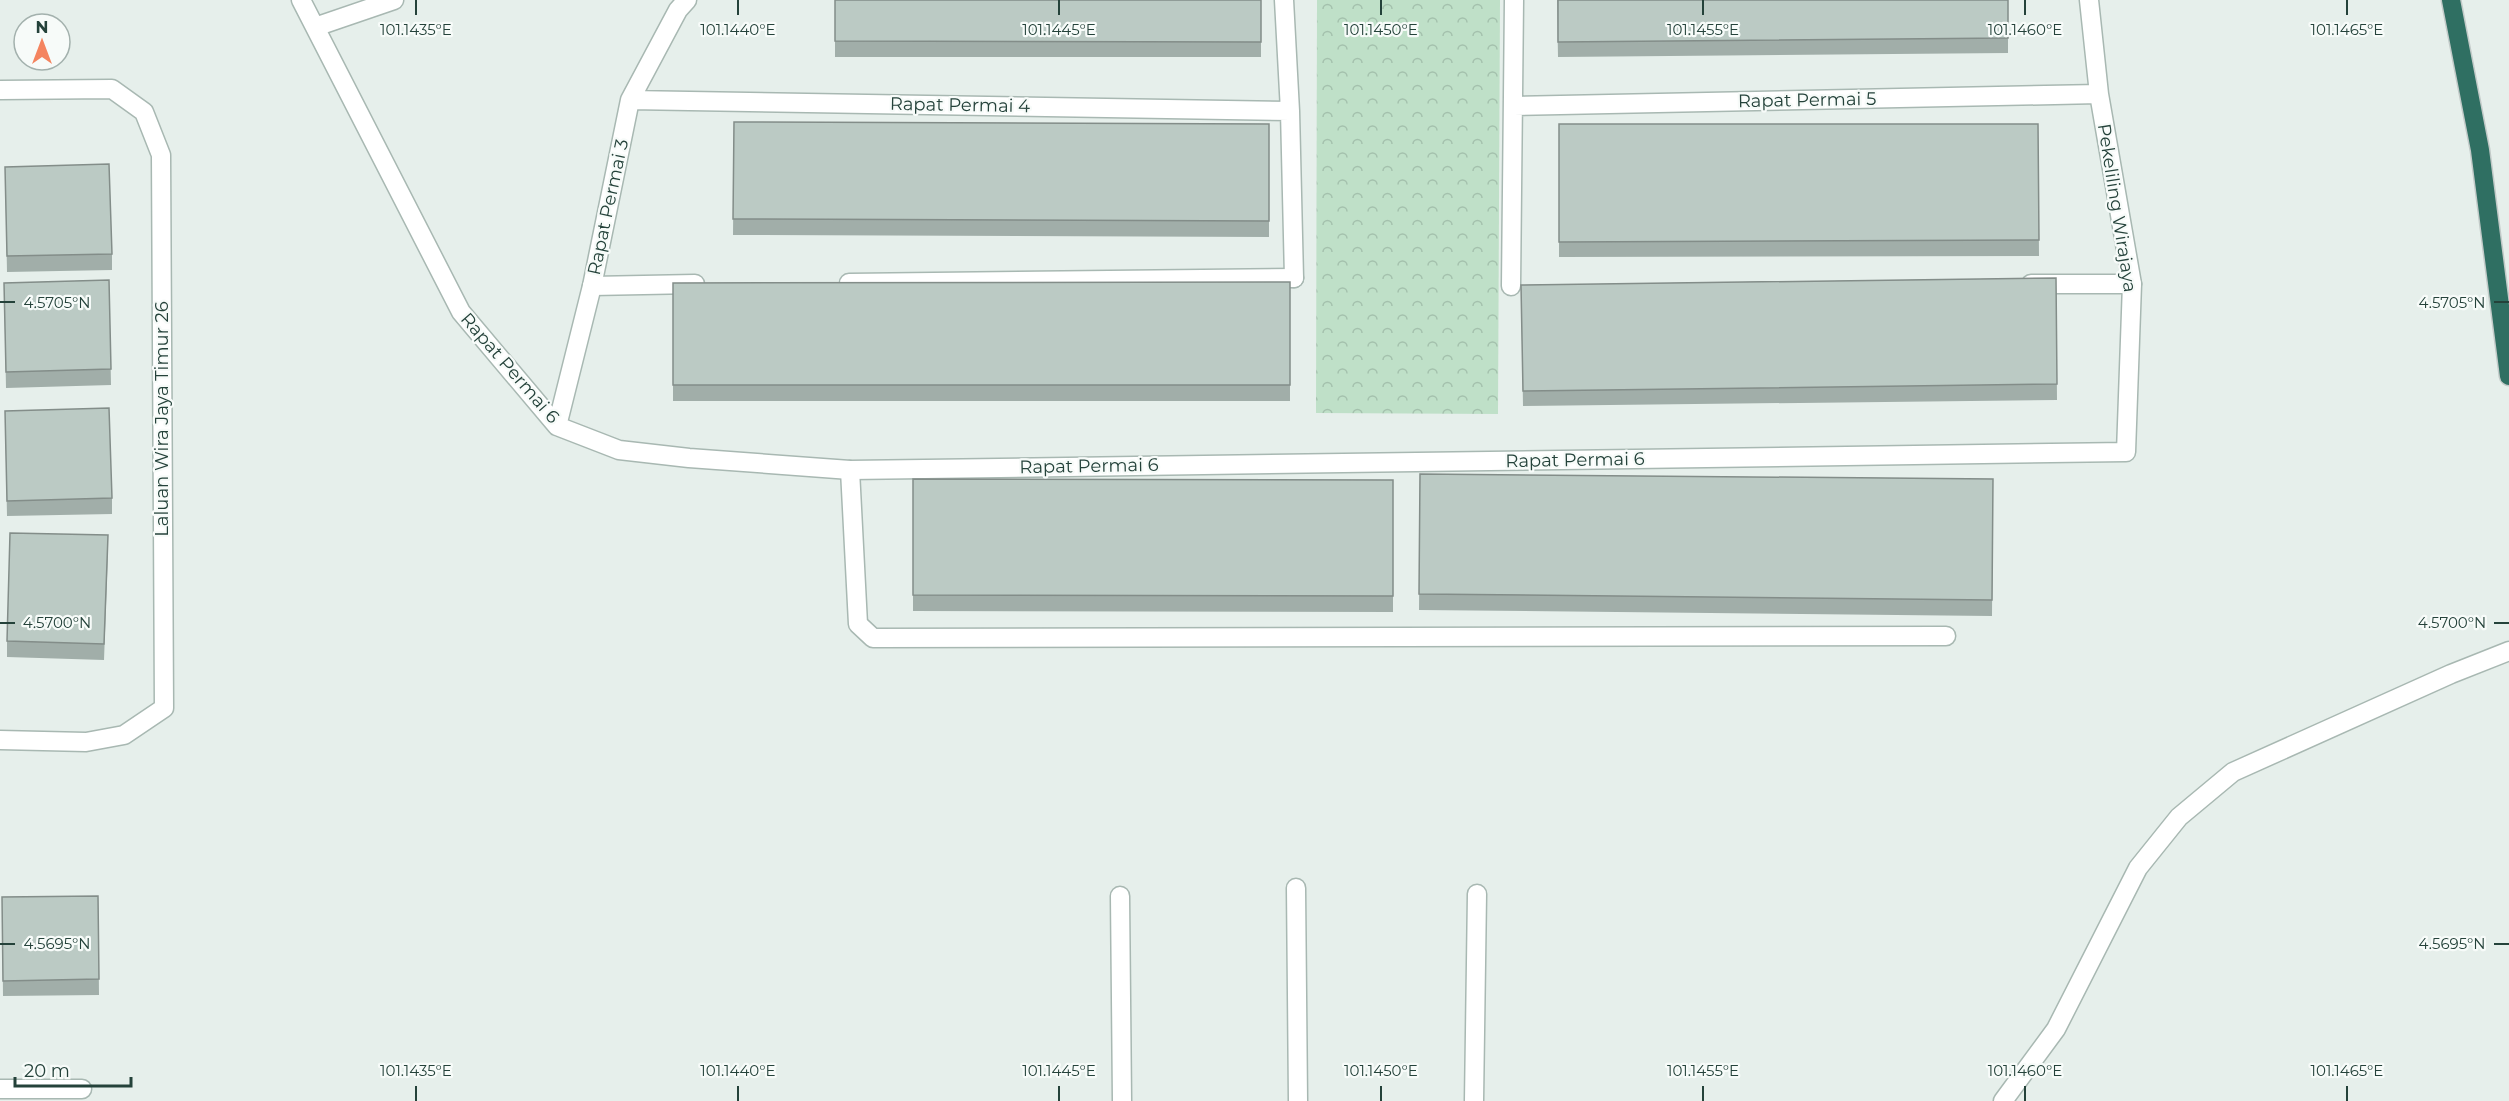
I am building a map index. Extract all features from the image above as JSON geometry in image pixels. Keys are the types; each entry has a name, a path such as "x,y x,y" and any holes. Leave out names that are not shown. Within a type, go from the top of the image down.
{"highway":[{"path":"2451,0 2480,150 2509,376"}],"street":[{"name":"Rapat Permai 6","path":"301,0 461,312 557,426 618,450 689,458 850,470 2126,452"},
{"path":"315,27 393,0"},
{"name":"Rapat Permai 3","path":"557,426 592,286 630,100 678,10 687,0"},
{"path":"830,283 1294,278 1290,111 1284,0"},
{"path":"1514,0 1517,286"},
{"name":"Pekeliling Wirajaya","path":"2089,0 2099,94 2132,284 2126,452"},
{"name":"Laluan Wira Jaya Timur 26","path":"0,90 112,89 144,112 161,155 164,696 164,708 124,735 86,742 0,740"},
{"name":"Rapat Permai 5","path":"1514,106 2099,94"},
{"name":"Rapat Permai 4","path":"630,100 1290,111"},
{"path":"592,286 711,284"},
{"path":"2012,284 2132,284"},
{"path":"850,470 858,624 873,638 1946,636"},
{"path":"2003,1101 2056,1029 2138,868 2179,817 2233,772 2451,674 2509,651"},
{"path":"1296,888 1298,1101"},
{"path":"1474,1101 1477,894"},
{"path":"1120,896 1122,1101"},
{"path":"0,1089 82,1089"}],"green space":[{"path":"1317,0 1500,0 1498,414 1316,413"}],"building":[{"path":"835,0 1261,0 1261,42 835,41"},
{"path":"1558,0 2008,0 2008,38 1558,42"},
{"path":"734,122 1269,124 1269,221 733,219"},
{"path":"1559,124 2038,124 2039,240 1559,242"},
{"path":"109,164 112,254 7,256 5,167"},
{"path":"2056,278 2057,384 1523,391 1521,285"},
{"path":"109,280 111,369 6,372 4,283"},
{"path":"1290,282 1290,385 673,385 673,283"},
{"path":"109,408 112,498 7,501 5,411"},
{"path":"1420,474 1993,479 1992,600 1419,594"},
{"path":"913,479 1393,480 1393,596 913,595"},
{"path":"10,533 108,535 104,644 7,641"},
{"path":"98,896 99,979 3,981 2,897"}]}
